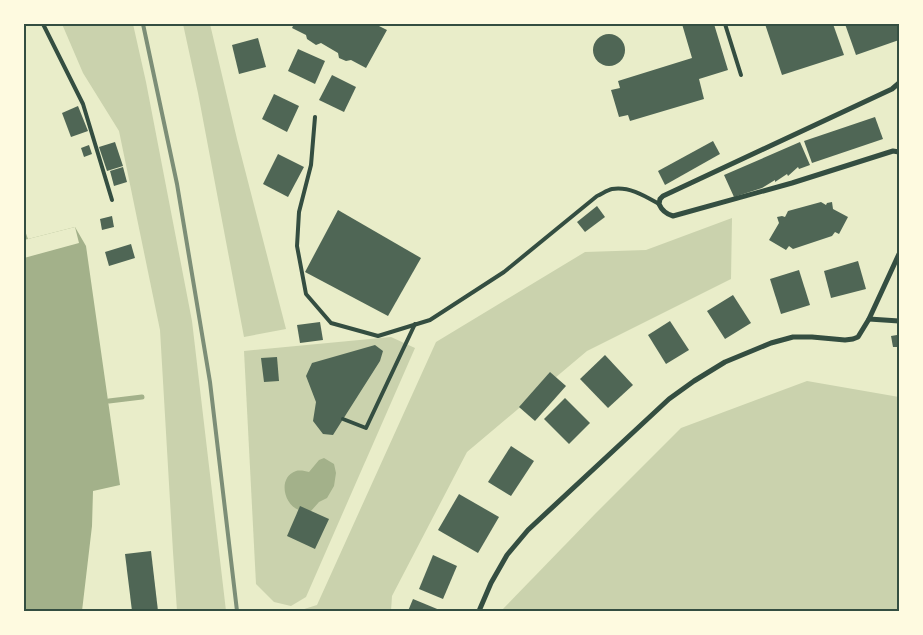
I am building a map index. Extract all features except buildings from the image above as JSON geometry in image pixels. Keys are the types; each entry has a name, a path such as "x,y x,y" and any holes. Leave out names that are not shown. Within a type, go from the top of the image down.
{"street":[{"path":"899,83 892,89 663,196 659,204 668,214 674,216 893,152 899,152"},
{"path":"479,611 491,583 507,555 528,530 676,395 694,381 725,362 771,343 792,337 845,340 858,337 899,254"},
{"path":"868,319 899,321"}],"lane":[{"path":"44,24 82,104 112,200"},
{"path":"725,24 741,75"},
{"path":"315,116 311,166 298,212 297,246 306,294 331,323 378,336 430,320 504,272 604,192 611,189 628,190 644,195 659,204"},
{"path":"343,419 366,428 415,324"}],"shaded area":[{"path":"62,24 133,24 192,321 226,611 177,611 160,330 119,131 83,73"},
{"path":"183,24 210,24 237,139 286,329 244,337 198,93"},
{"path":"732,218 731,279 587,351 467,452 392,596 391,611 298,611 317,605 436,342 585,252 646,250"},
{"path":"75,227 86,246 120,485 93,491 92,526 82,611 24,611 24,228 28,239"},
{"path":"391,337 415,348 306,597 291,606 274,602 256,584 244,351"},
{"path":"807,381 899,397 899,611 501,611 681,428"},
{"path":"324,458 334,464 336,473 334,486 327,498 319,502 311,511 299,510 286,497 285,484 287,479 290,474 296,471 309,472 319,460"}],"pier":[{"path":"75,227 79,243 24,258 24,240"}],"waterway":[{"path":"109,401 142,397"}],"railway":[{"path":"143,24 177,184 210,382 237,611"}]}
